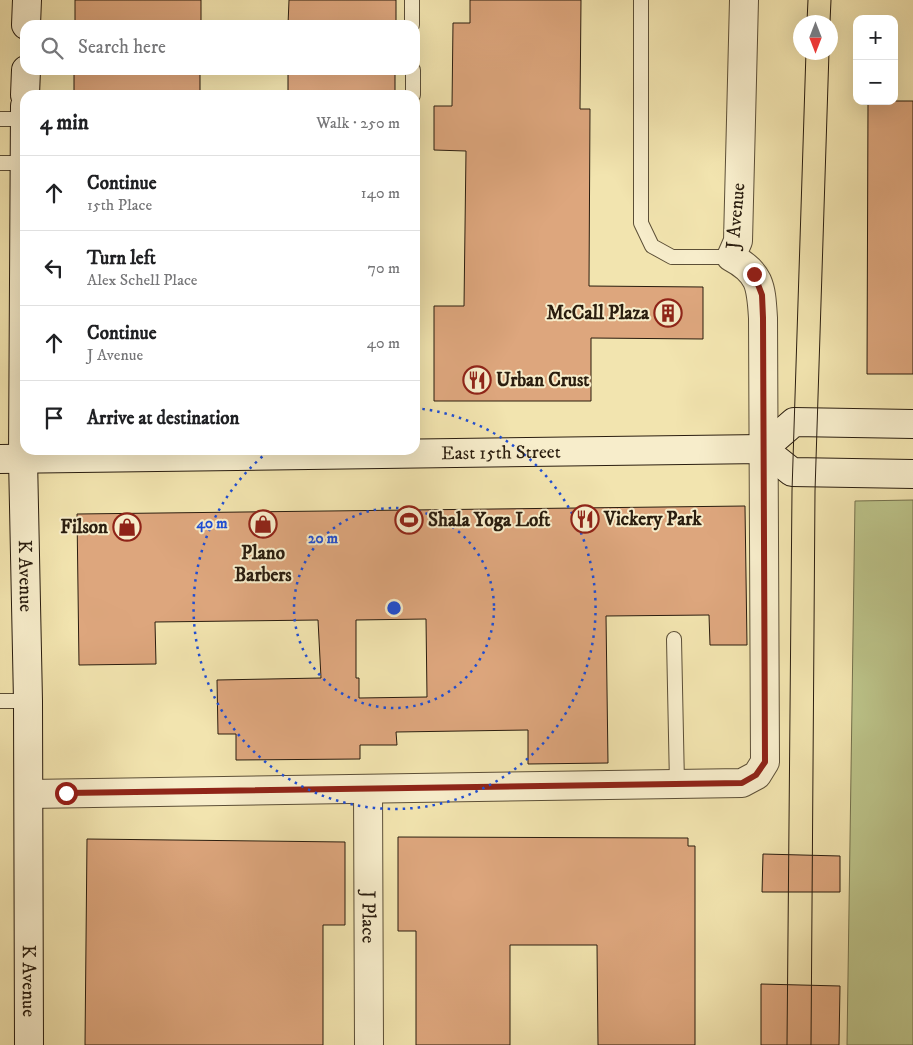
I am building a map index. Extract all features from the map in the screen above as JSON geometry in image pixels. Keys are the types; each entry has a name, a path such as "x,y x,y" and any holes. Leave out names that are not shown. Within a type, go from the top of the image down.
{"main road":[{"path":"26,20 27,0"},
{"name":"J Avenue","path":"677,784 742,783 756,775 765,762 762,295 754,274 743,264 731,258 738,241 744,0"},
{"path":"25,90 26,75"},
{"name":"K Avenue","path":"20,280 11,459 28,702 29,1045"},
{"path":"913,424 794,422 763,449 792,472 913,474"},
{"name":"East 15th Street","path":"420,454 763,449"},
{"name":"East 15th Street","path":"11,459 312,455"},
{"path":"29,794 677,784"},
{"name":"J Place","path":"368,789 369,1045"}],"lane":[{"path":"412,0 412,20"},
{"path":"640,0 641,223 652,246 672,257 731,258"},
{"path":"413,75 413,90"},
{"path":"0,119 20,120"},
{"path":"0,164 20,164"},
{"path":"674,639 677,784"},
{"path":"0,702 28,702"}],"green space":[{"path":"913,500 913,1045 847,1045 855,501"}],"building":[{"path":"75,0 201,0 201,20 75,20"},
{"path":"289,0 396,0 396,20 288,20"},
{"path":"470,0 581,0 580,109 590,109 589,286 703,287 703,339 591,338 591,401 434,401 434,306 464,306 466,151 434,150 434,106 452,106 453,23 470,23"},
{"path":"74,75 200,75 200,90 74,90"},
{"path":"288,75 395,75 395,90 288,90"},
{"path":"898,101 913,101 913,374 867,374 868,105 898,105"},
{"path":"745,506 747,645 710,645 709,615 606,616 608,763 528,764 528,730 396,732 397,745 360,745 360,759 236,760 236,734 218,734 217,680 321,678 318,620 155,622 156,664 79,665 77,514","holes":["426,619 427,697 359,698 359,678 356,678 356,620"]},
{"path":"398,837 688,838 688,846 695,846 695,1045 598,1045 597,945 510,945 510,1045 416,1045 416,931 398,931"},
{"path":"87,839 345,842 345,925 323,925 323,1045 85,1045"},
{"path":"763,854 840,856 840,892 762,892"},
{"path":"761,984 840,986 839,1045 761,1045"}],"tram line":[{"path":"807,15 808,0"},
{"path":"830,15 831,0"},
{"path":"787,1045 792,491 806,60"},
{"path":"811,1045 815,491 829,60"}],"place":[{"name":"McCall Plaza","path":"668,313"},
{"name":"Urban Crust","path":"477,380"},
{"name":"Vickery Park","path":"585,519"},
{"name":"Shala Yoga Loft","path":"409,520"},
{"name":"Plano Barbers","path":"263,524"},
{"name":"Filson","path":"127,527"}],"route":[{"path":"66,793 742,783 756,775 765,762 763,318 762,295 754,274"}]}
